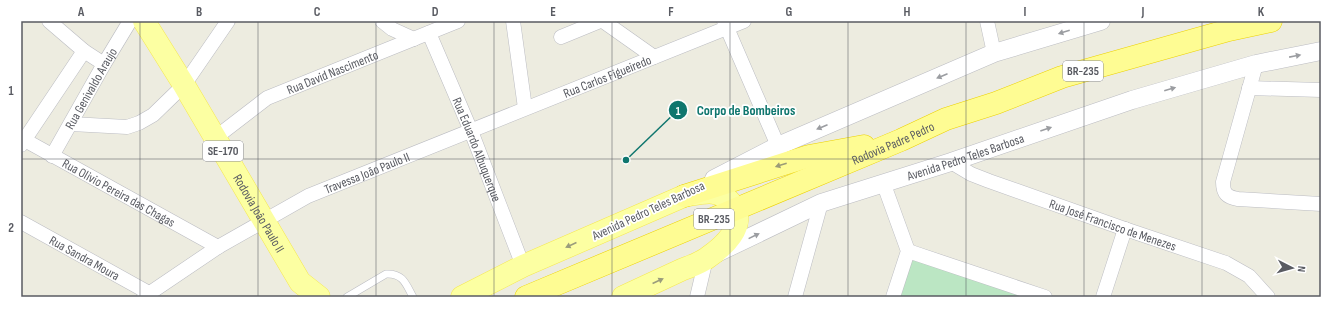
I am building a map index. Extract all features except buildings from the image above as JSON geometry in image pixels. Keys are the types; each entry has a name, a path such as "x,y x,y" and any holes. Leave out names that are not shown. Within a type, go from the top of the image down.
{"highway":[{"name":"Rodovia Padre Pedro","path":"526,297 736,210 901,140 946,119 996,103 1062,77 1206,36 1270,21"},
{"path":"684,196 809,156 901,140"},
{"path":"552,297 574,277"}],"main road":[{"name":"Rodovia João Paulo II","path":"144,21 265,221 302,289 319,297"},
{"path":"684,196 711,192 724,196 736,210 737,223 733,234 721,247 706,259"},
{"name":"Avenida Pedro Teles Barbosa","path":"462,297 523,266 684,196"},
{"name":"Avenida Pedro Teles Barbosa","path":"623,297 706,259"}],"street":[{"path":"49,21 84,50 104,64"},
{"name":"Rua Genivaldo Araujo","path":"52,156 130,21"},
{"path":"71,124 127,127 139,123 153,115 184,85 228,21"},
{"path":"382,21 392,29 414,39"},
{"name":"Rua David Nascimento","path":"215,138 267,98 458,21"},
{"path":"513,21 525,108"},
{"path":"561,37 600,21"},
{"path":"603,21 654,57"},
{"name":"Rua Carlos Figueiredo","path":"471,131 654,57 726,25 744,21"},
{"path":"987,21 994,53"},
{"name":"Avenida Pedro Teles Barbosa","path":"684,196 778,146 994,53 1101,21"},
{"path":"726,25 778,146"},
{"name":"Rua Eduardo Albuquerque","path":"429,33 471,131 523,266"},
{"name":"Rua Genivaldo Araujo","path":"22,141 84,50"},
{"name":"Avenida Pedro Teles Barbosa","path":"706,259 821,203 951,162 1132,100 1256,64 1321,51"},
{"path":"1256,64 1224,182 1223,189 1225,194 1231,198 1238,199 1321,204"},
{"path":"1249,88 1321,90"},
{"name":"Travessa João Paulo II","path":"147,295 218,247 308,196 471,131"},
{"name":"Rua Olivio Pereira das Chagas","path":"22,141 218,247"},
{"name":"Rua José Francisco de Menezes","path":"951,162 971,174 989,181 1226,263 1249,276 1268,297"},
{"path":"884,182 908,251 893,297"},
{"path":"795,297 821,203"},
{"name":"Rua Sandra Moura","path":"21,222 147,295"},
{"path":"1103,297 1125,229"},
{"path":"908,251 1045,297"},
{"path":"697,297 706,259"}],"lane":[{"path":"347,297 386,274 398,275 402,278 413,297"}],"green space":[{"path":"909,257 1041,297 898,297"}],"place":[{"name":"Corpo de Bombeiros","path":"626,160"}]}
